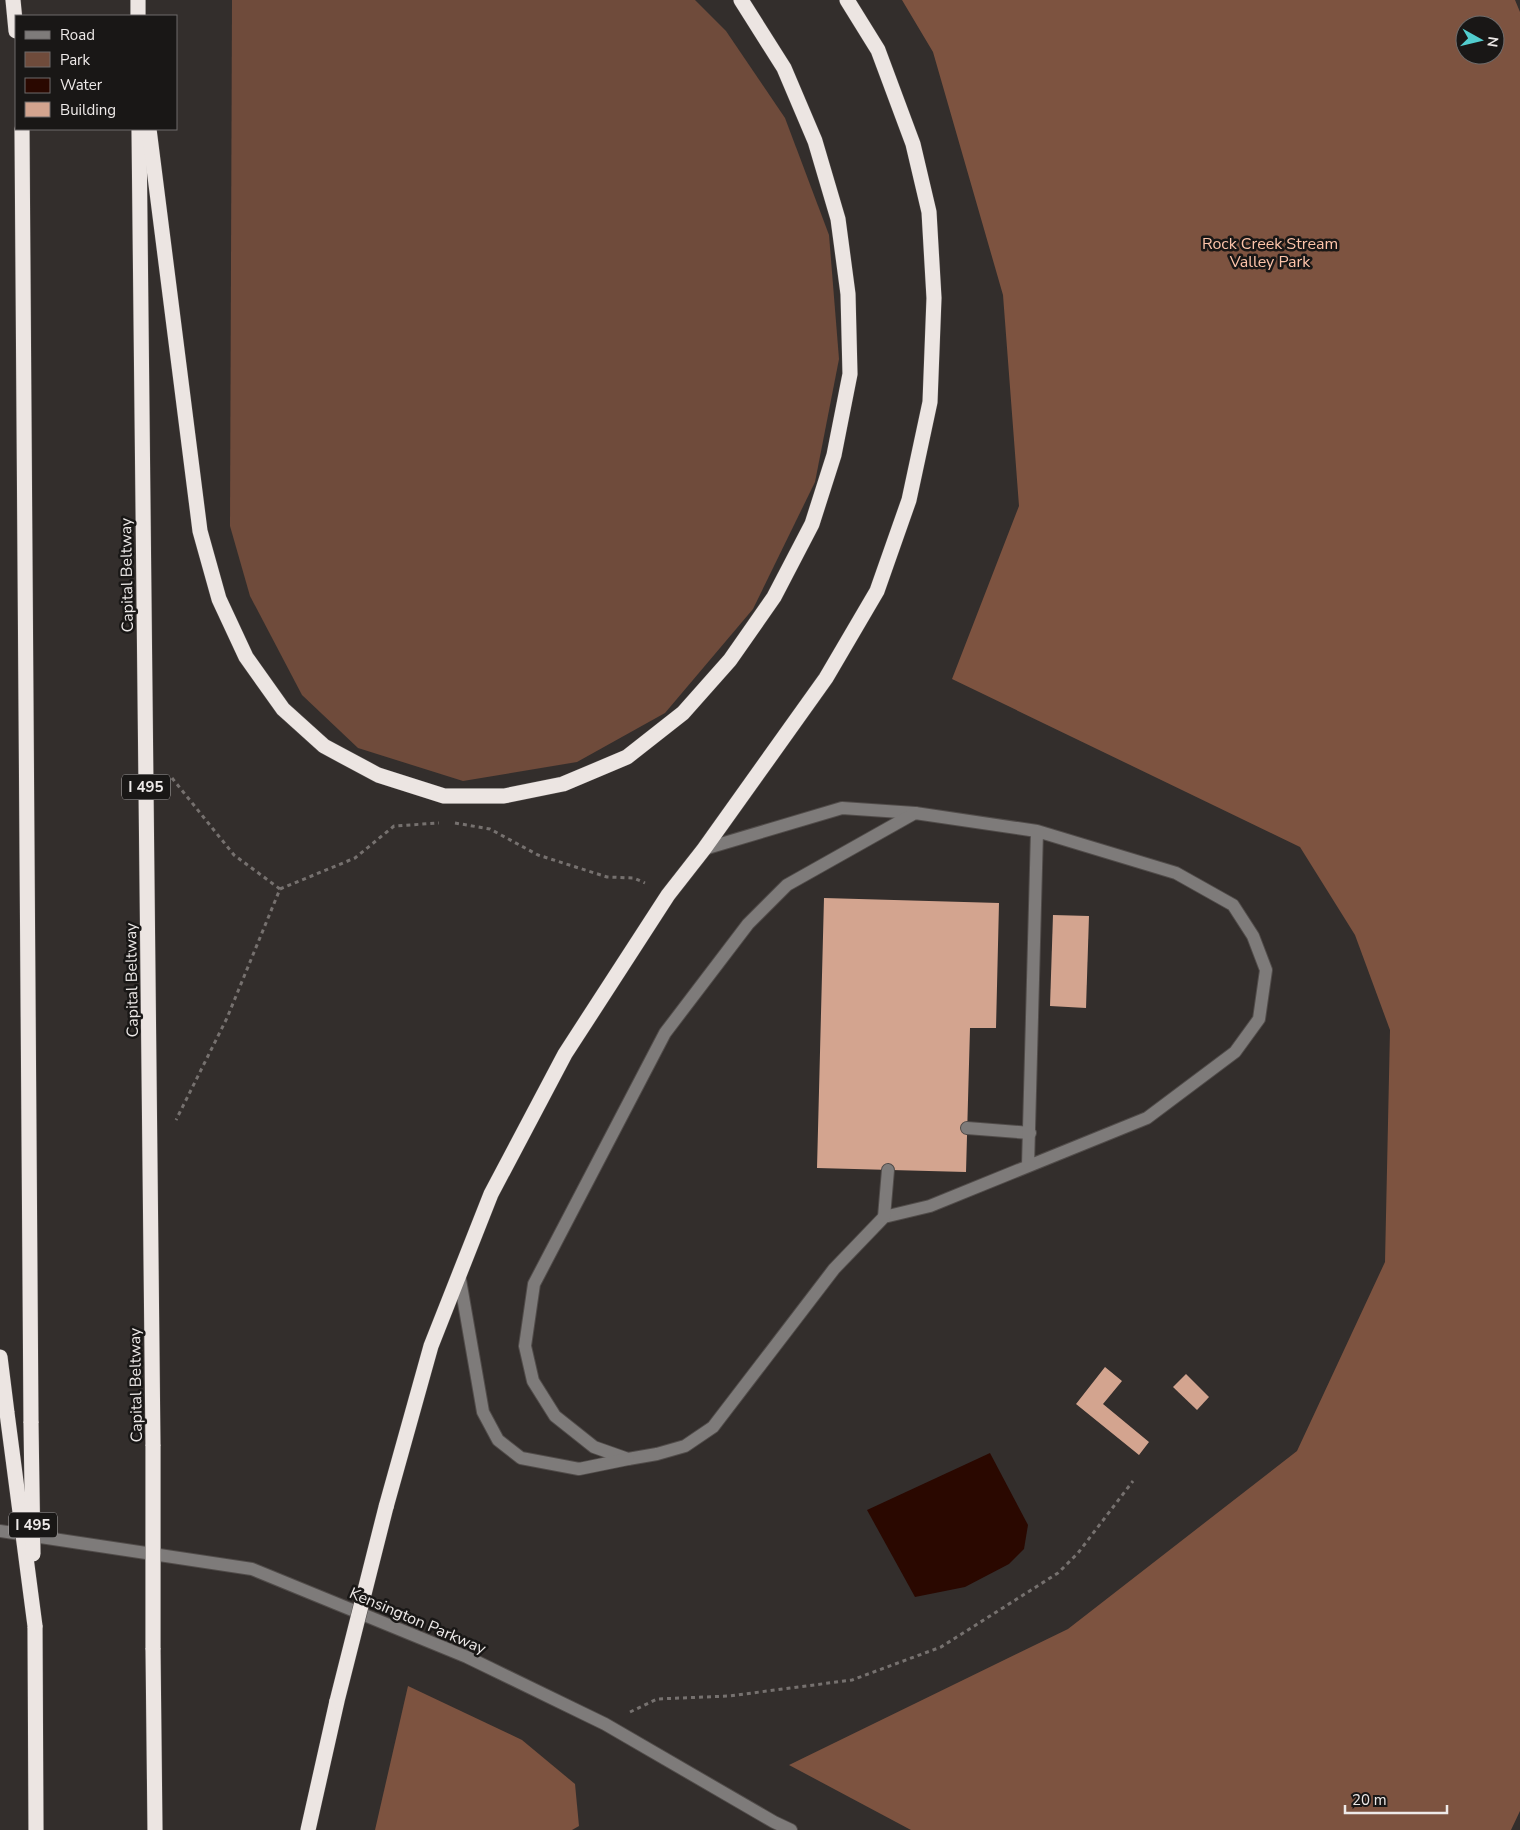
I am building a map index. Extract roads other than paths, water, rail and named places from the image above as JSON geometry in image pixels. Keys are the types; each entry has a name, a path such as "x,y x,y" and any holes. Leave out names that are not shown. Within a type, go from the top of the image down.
{"highway":[{"path":"13,0 15,20"},
{"path":"20,0 21,15"},
{"path":"138,0 138,15"},
{"path":"149,130 200,531 219,599 246,657 284,709 324,746 378,775 444,796 504,796 562,784 626,757 683,713 730,660 774,598 812,524 834,455 850,374 848,294 838,219 814,141 784,68 741,0"},
{"path":"308,1830 337,1701 386,1507 431,1346 490,1194 565,1054 668,895 704,849 826,678 878,591 909,500 930,402 934,298 929,212 914,144 878,50 847,0"},
{"name":"I 495","path":"22,130 31,1423 35,1626 36,1830"},
{"name":"Capital Beltway","path":"139,130 153,1446 155,1830"},
{"path":"0,1358 35,1626"}],"street":[{"path":"459,1274 484,1412 498,1440 520,1458 579,1468 657,1454 685,1446 713,1427 834,1269 884,1217 930,1206 1147,1118 1236,1052 1259,1019 1266,970 1253,936 1233,904 1176,873 1037,831 914,813 842,808 704,849"},
{"path":"628,1459 594,1447 555,1416 533,1380 525,1346 534,1284 665,1033 748,924 788,885 914,813"},
{"path":"1028,1166 1037,831"},
{"path":"967,1128 1030,1133"},
{"path":"884,1217 888,1170"},
{"name":"Kensington Parkway","path":"0,1531 252,1569 467,1657 605,1724 771,1826 792,1830"}],"water":[{"path":"990,1453 1028,1525 1024,1549 1009,1564 965,1587 915,1597 867,1510"}],"park label":[{"name":"Rock Creek Stream Valley Park","path":"1270,252"}]}
